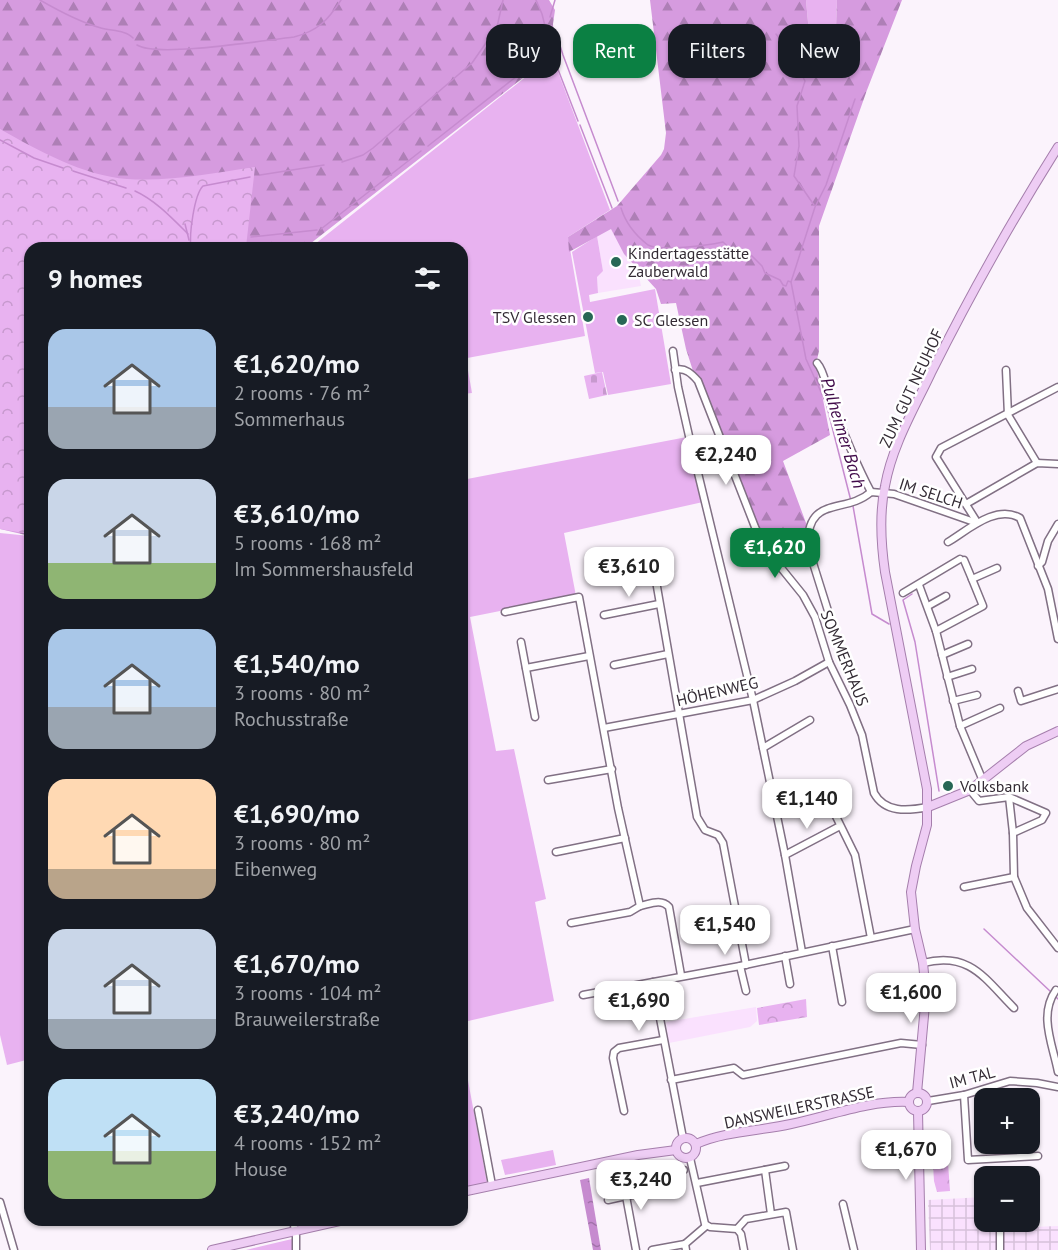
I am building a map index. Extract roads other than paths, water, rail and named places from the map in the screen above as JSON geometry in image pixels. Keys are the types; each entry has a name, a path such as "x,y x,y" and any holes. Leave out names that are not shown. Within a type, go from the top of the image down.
{"main road":[{"name":"ZUM GUT NEUHOF","path":"917,1093 926,994 911,892 927,825 928,807 924,763 885,572 882,545 883,493 895,451 944,348 1011,222 1058,147"},
{"path":"928,807 970,790 1026,746 1058,731"},
{"path":"917,1093 923,1094 928,1101 924,1110 918,1112 911,1108 909,1102 910,1097 917,1093"},
{"name":"DANSWEILERSTRASSE","path":"696,1144 869,1106 909,1102"},
{"path":"918,1112 921,1250"},
{"path":"683,1138 689,1138 696,1144 695,1154 690,1158 681,1157 676,1150 677,1144 683,1138"},
{"path":"468,1191 638,1155 676,1150"},
{"path":"212,1250 317,1226"}],"street":[{"path":"673,351 689,436 753,700 785,855 802,952"},
{"path":"817,363 822,369 827,390 844,435 871,492 863,498 825,509 816,515 809,531 808,547 829,614"},
{"name":"SOMMERHAUS","path":"675,370 681,369 692,374 702,389 765,548 815,617 829,662 862,735 874,793 878,801 896,809 913,810 928,807"},
{"path":"1006,370 1008,415 1036,463"},
{"path":"948,542 979,522 936,457 938,451 1058,387"},
{"path":"966,504 1036,463 1058,464"},
{"name":"IM SELCH","path":"871,492 894,494 979,522 1000,514 1020,518 1038,566 1055,602 1058,639"},
{"path":"1038,566 1042,562 1047,541 1058,524"},
{"path":"903,593 962,560 983,606 936,631"},
{"path":"972,579 997,568"},
{"path":"656,581 697,817 705,830 718,835 723,843 746,991"},
{"path":"919,585 936,631 960,726 983,781"},
{"path":"928,606 946,596"},
{"path":"505,612 579,597 640,906"},
{"path":"604,615 659,604"},
{"path":"521,642 535,717"},
{"path":"942,655 968,644"},
{"path":"614,665 668,654"},
{"path":"526,668 589,656"},
{"name":"HÖHENWEG","path":"604,729 753,700 829,662"},
{"path":"947,677 972,669"},
{"path":"1018,691 1021,700 1058,689"},
{"path":"953,701 977,695"},
{"path":"960,726 1000,708"},
{"path":"763,748 810,720"},
{"path":"548,780 612,769"},
{"path":"970,790 979,801 1009,797 1046,813 1042,820 1013,833"},
{"path":"824,792 855,855 871,938"},
{"path":"1009,797 1014,877 1027,908 1058,948"},
{"path":"785,855 840,826"},
{"path":"556,852 625,838"},
{"path":"964,887 1014,877"},
{"path":"570,923 630,912 640,906 659,902 666,904 669,907 681,975"},
{"path":"583,995 681,975 743,966 915,929"},
{"path":"832,946 842,1002"},
{"path":"785,956 790,984"},
{"path":"923,963 952,960 966,964 984,978 1014,1008"},
{"path":"653,982 683,1138"},
{"path":"1056,990 1051,998 1046,1025 1058,1072"},
{"path":"624,1111 613,1058 614,1052 619,1048 663,1040"},
{"path":"671,1080 734,1068 743,1075 901,1043 922,1045"},
{"name":"IM TAL","path":"928,1101 964,1095 1010,1081 1058,1087"},
{"path":"964,1095 968,1160 1038,1156"},
{"path":"478,1110 492,1185"},
{"path":"690,1158 706,1226"},
{"path":"697,1183 785,1166"},
{"path":"608,1200 669,1188 666,1173 684,1170"},
{"path":"765,1170 771,1214"},
{"path":"626,1196 636,1250"},
{"path":"0,1202 14,1250"},
{"path":"843,1204 854,1250"},
{"path":"737,1229 746,1219 786,1212 793,1250"},
{"path":"294,1226 296,1250"},
{"path":"706,1226 737,1229 741,1234 744,1250"},
{"path":"652,1250 686,1247 706,1226"},
{"path":"1000,1232 1000,1250"}],"water":[{"path":"589,1178 601,1250 593,1250 580,1180"}],"waterway":[{"path":"40,0 85,23 122,32 133,38"},
{"path":"137,45 149,49 188,49 294,37 310,32 322,24 341,0"},
{"path":"342,162 363,155 373,148 472,63 497,27 503,0"},
{"path":"536,0 544,24"},
{"path":"550,17 555,0"},
{"name":"Pulheimer Bach","path":"776,34 789,50 805,81 797,106 799,146 794,176 814,205"},
{"path":"561,49 618,201"},
{"path":"561,77 578,121"},
{"path":"428,146 515,78"},
{"name":"Pulheimer Bach","path":"851,501 826,403 806,359 791,282 815,207 826,185 855,99"},
{"path":"580,125 612,208"},
{"path":"0,140 34,158 63,168"},
{"path":"321,229 421,151"},
{"path":"260,175 324,165"},
{"path":"73,171 126,188"},
{"path":"191,242 193,216 197,198 203,186 250,177"},
{"path":"135,191 156,204 188,234"},
{"path":"621,208 632,229 648,245 673,248 723,242 734,252 745,252 752,256 762,266 765,273 780,280 783,285 786,286 788,281 791,282"},
{"path":"185,224 189,240"},
{"path":"251,237 317,230"},
{"name":"Pulheimer Bach","path":"853,506 872,614 889,624"},
{"name":"Pulheimer Bach","path":"912,594 903,600 915,642 939,791"},
{"name":"Pulheimer Bach","path":"984,929 1051,992"},
{"name":"Pulheimer Bach","path":"1054,995 1058,999"}],"place":[{"name":"Kindertagesstätte Zauberwald","path":"616,262"},
{"name":"TSV Glessen","path":"588,317"},
{"name":"SC Glessen","path":"622,320"},
{"name":"Volksbank","path":"948,786"}]}
